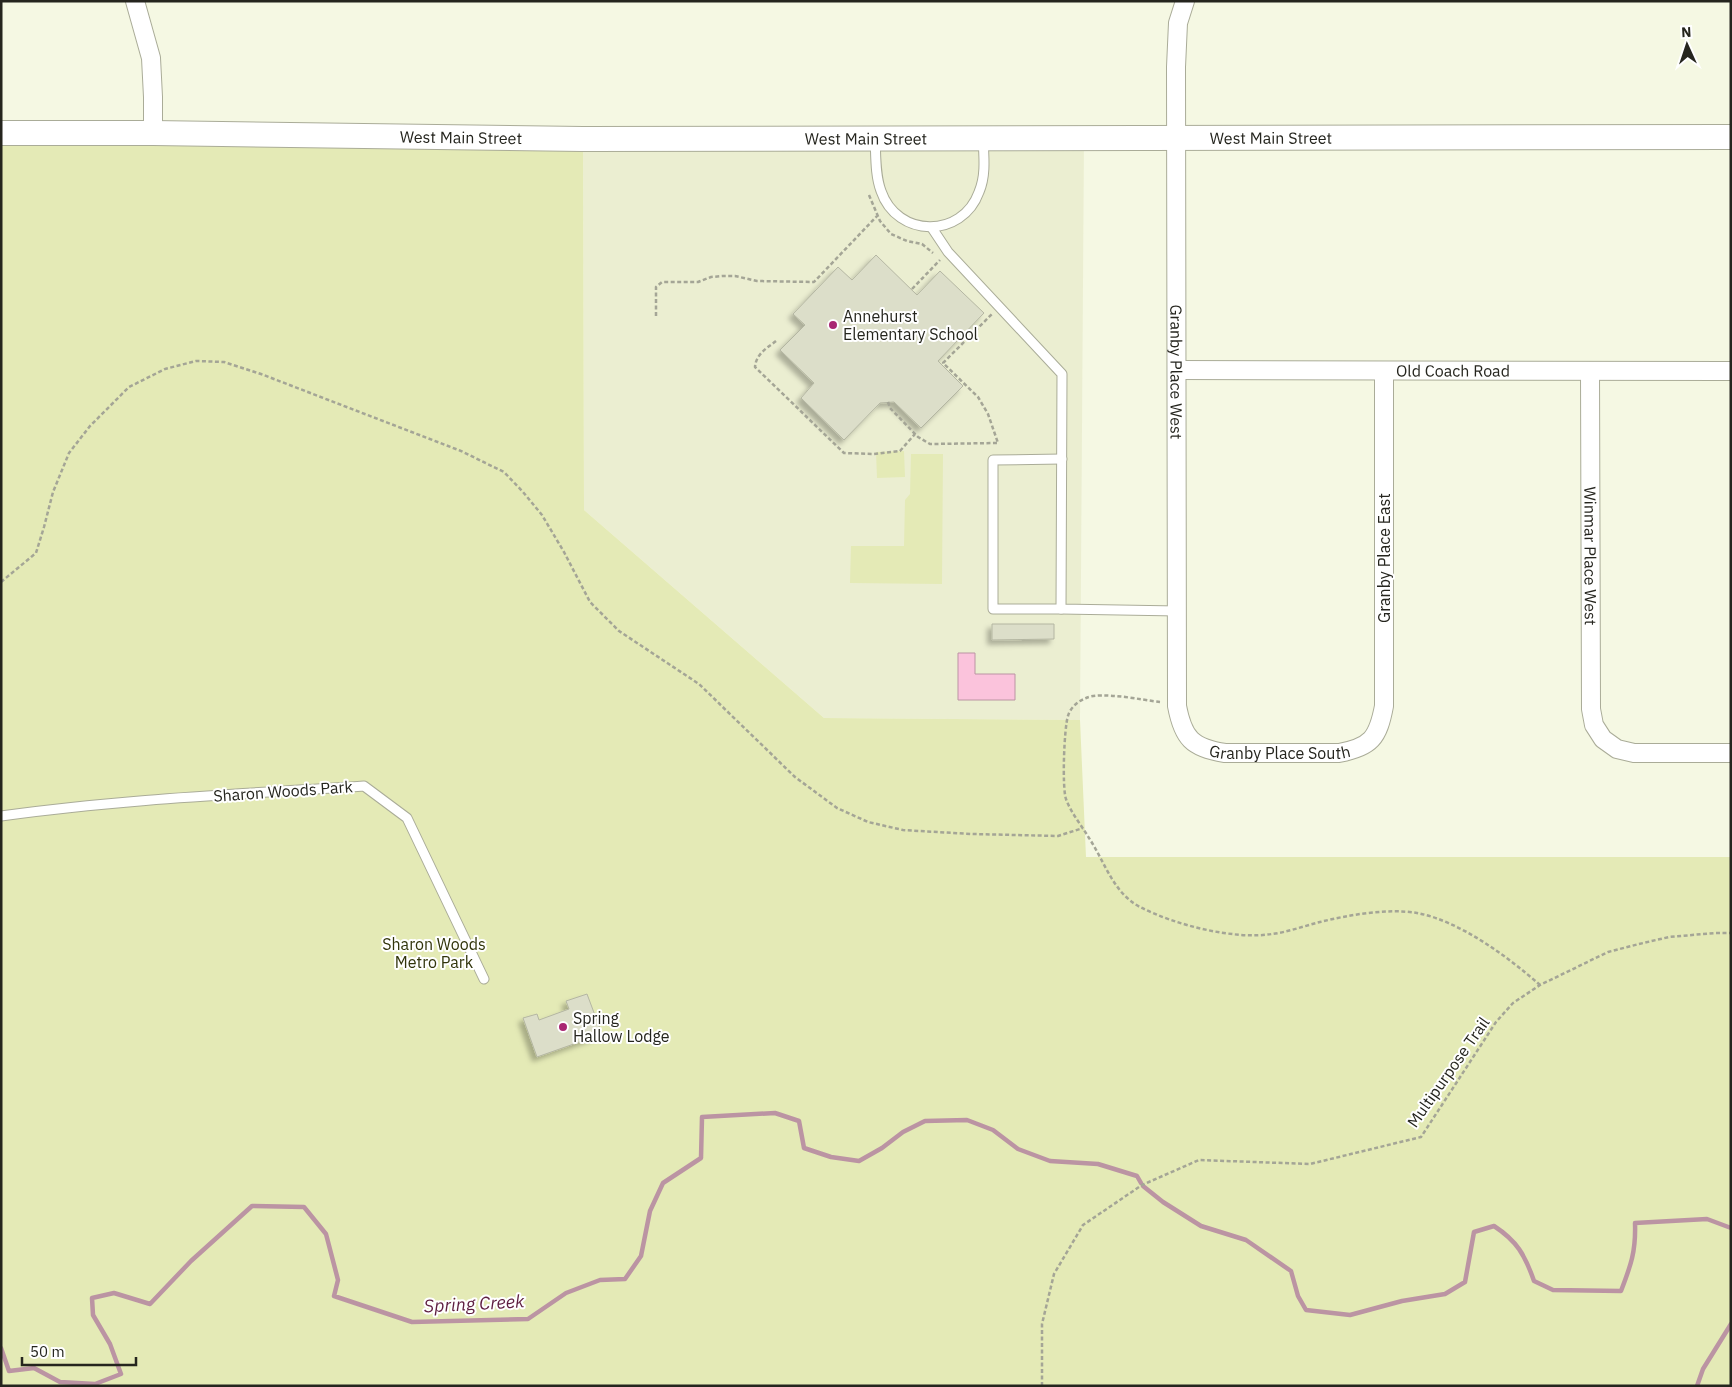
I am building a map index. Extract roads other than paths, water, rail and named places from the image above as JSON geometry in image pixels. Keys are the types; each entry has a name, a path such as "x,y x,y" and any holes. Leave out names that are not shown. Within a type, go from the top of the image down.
{"main road":[{"name":"West Main Street","path":"1,133 153,133 584,139 1731,138"}],"street":[{"path":"135,1 151,58 153,133"},
{"name":"Granby Place West","path":"1185,1 1178,22 1176,67 1177,706 1180,725 1191,741"},
{"name":"Old Coach Road","path":"1177,370 1731,371"},
{"name":"Granby Place East","path":"1370,742 1380,726 1384,706 1384,371"},
{"name":"Winmar Place West","path":"1590,372 1591,709 1594,725 1604,739 1617,749 1634,753 1731,753"},
{"name":"Granby Place South","path":"1191,741 1206,751 1225,753 1339,753 1355,750 1370,742"}],"lane":[{"path":"875,138 876,170 881,192 891,210 908,224 932,228 954,222 969,209 979,193 984,170 983,138"},
{"path":"932,228 948,252 1062,374 1061,609"},
{"path":"1062,459 993,460 994,609 1178,611"},
{"name":"Sharon Woods Park","path":"1,816 95,804 364,786 407,818 484,979"}],"waterway":[{"name":"Spring Creek","path":"1,1348 9,1371 34,1368 60,1382 95,1384 121,1374 110,1344 93,1315 92,1298 114,1293 150,1304 191,1261 252,1206 304,1207 326,1234 338,1280 334,1296 412,1322 528,1319 566,1293 600,1280 625,1279 641,1256 650,1211 663,1183 701,1158 702,1117 775,1113 799,1121 804,1148 831,1157 859,1161 882,1148 903,1132 925,1121 967,1120 993,1130 1018,1149 1050,1161 1098,1164 1137,1176 1141,1183"},
{"name":"Spring Creek","path":"1143,1186 1163,1202 1201,1226 1246,1240 1291,1271 1298,1296 1306,1310 1350,1315 1402,1301 1445,1294 1465,1282 1474,1232 1494,1226 1509,1237 1519,1249 1534,1281 1553,1290 1621,1291 1632,1258 1635,1242 1635,1223 1707,1219 1731,1228"},
{"name":"Spring Creek","path":"1697,1386 1703,1369 1731,1324"}],"place":[{"name":"Annehurst Elementary School","path":"833,325"},
{"name":"Spring Hallow Lodge","path":"563,1027"}],"park label":[{"name":"Sharon Woods Metro Park","path":"434,953"}]}
